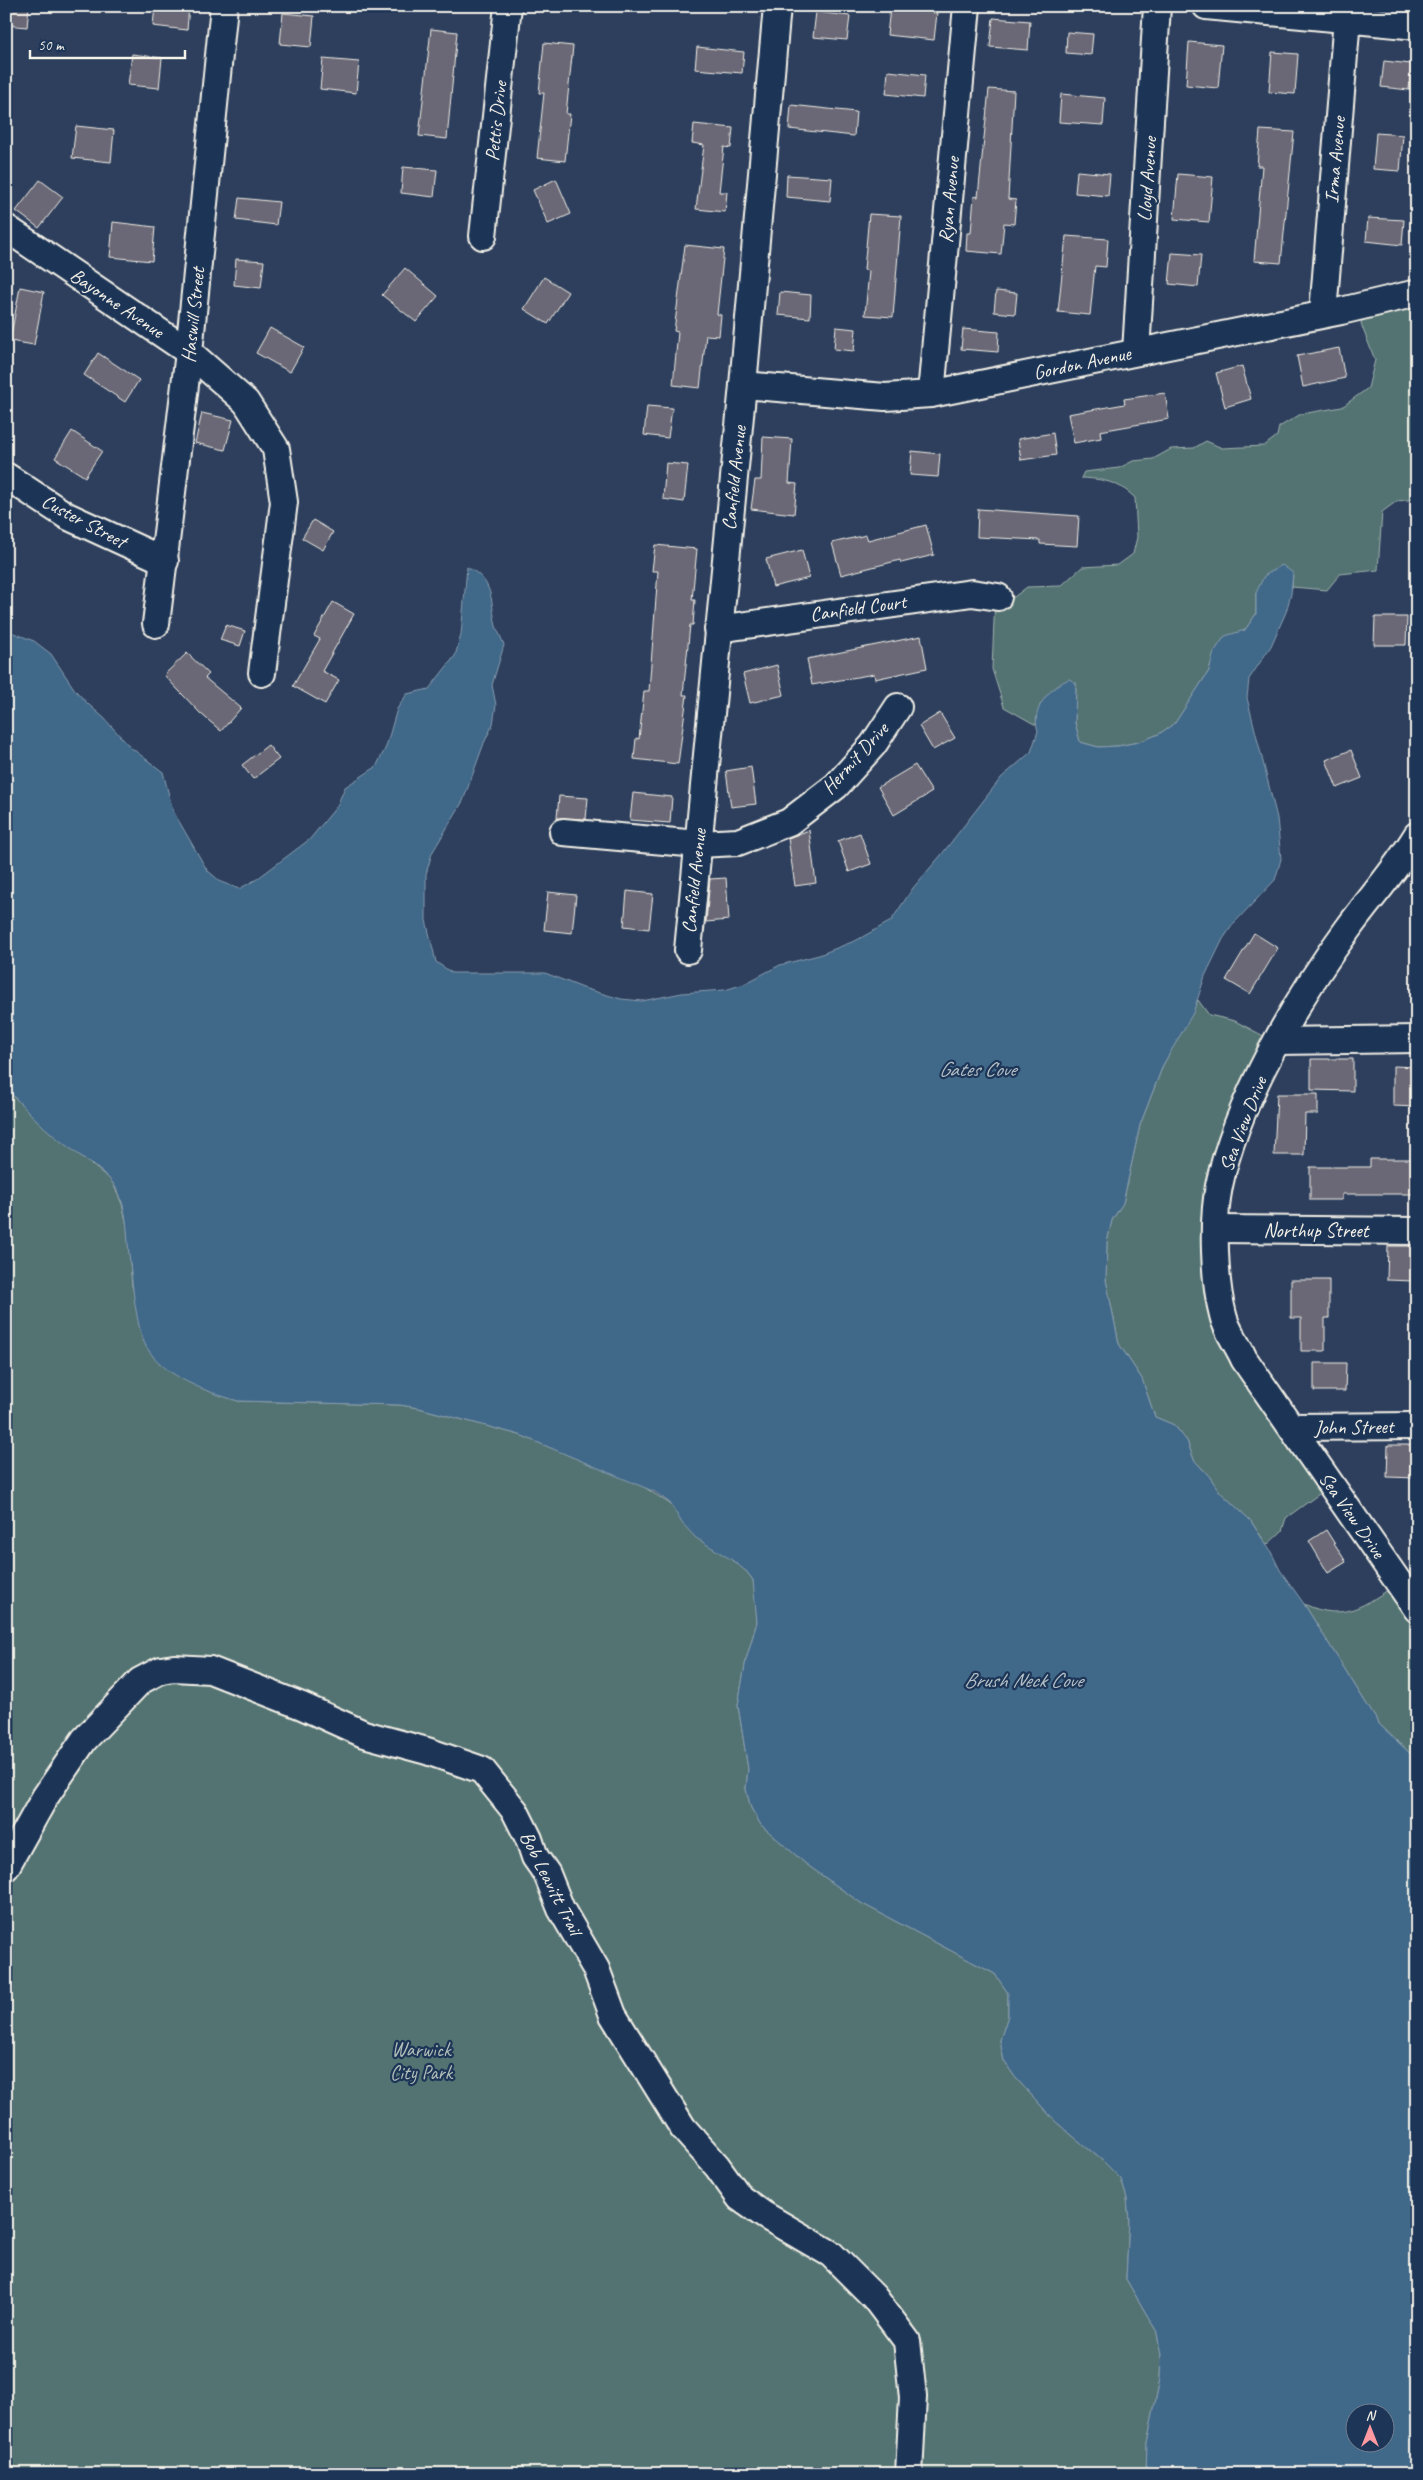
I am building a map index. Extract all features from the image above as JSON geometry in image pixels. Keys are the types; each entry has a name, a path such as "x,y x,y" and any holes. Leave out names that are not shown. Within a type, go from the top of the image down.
{"street":[{"name":"Haswill Street","path":"156,624 189,352 224,6"},
{"name":"Pettis Drive","path":"483,236 508,6"},
{"name":"Canfield Avenue","path":"688,950 718,630 744,385 777,6"},
{"name":"Ryan Avenue","path":"931,394 967,6"},
{"name":"Lloyd Avenue","path":"1136,352 1157,6"},
{"path":"1206,6 1347,12 1417,26"},
{"name":"Irma Avenue","path":"1323,313 1347,12"},
{"name":"Bayonne Avenue","path":"6,228 189,352 246,402 276,449 284,502 262,673"},
{"name":"Gordon Avenue","path":"744,385 885,397 931,394 1417,293"},
{"name":"Custer Street","path":"6,476 67,516 165,561"},
{"name":"Canfield Court","path":"718,630 972,593 998,597"},
{"name":"Hermit Drive","path":"563,832 698,844 738,842 789,822 836,786 873,745 898,707"},
{"name":"Sea View Drive","path":"1416,838 1404,858 1342,938 1294,1010 1278,1041 1254,1088 1230,1145 1219,1187 1215,1229 1223,1316 1244,1359 1417,1609"},
{"path":"1278,1041 1417,1039"},
{"name":"Northup Street","path":"1215,1229 1417,1231"},
{"name":"John Street","path":"1292,1427 1417,1426"},
{"name":"Bob Leavitt Trail","path":"6,1867 45,1797 84,1740 140,1681 160,1670 174,1668 210,1670 302,1706 364,1734 426,1751 482,1770 515,1811 529,1839 535,1857 547,1874 561,1909 596,1969 613,2015 683,2128 717,2166 740,2198 764,2215 831,2254 874,2297 907,2341 913,2396 909,2474"}],"green space":[{"path":"1417,291 1417,499 1397,501 1382,512 1378,570 1340,574 1327,590 1292,587 1293,573 1256,593 1256,614 1245,630 1214,652 1209,671 1175,723 1159,734 1139,742 1098,747 1080,742 1075,723 1076,683 1040,705 1036,725 1004,707 992,669 995,597 1014,597 1027,587 1061,586 1082,567 1118,565 1133,554 1137,537 1135,498 1123,488 1110,482 1081,478 1084,472 1119,468 1133,461 1153,459 1171,449 1194,448 1206,441 1222,448 1264,446 1277,436 1279,427 1301,414 1342,407 1368,388 1375,360 1361,324 1365,303"},
{"path":"1198,1000 1209,1015 1235,1021 1275,1042 1232,1141 1222,1312 1330,1486 1286,1518 1282,1531 1267,1545 1250,1520 1220,1492 1209,1476 1194,1460 1187,1441 1174,1425 1155,1417 1142,1379 1119,1344 1106,1280 1107,1242 1112,1220 1123,1203 1140,1125 1163,1065"},
{"name":"Warwick City Park","path":"6,1089 40,1123 112,1181 122,1204 127,1225 132,1286 160,1364 217,1394 238,1401 400,1405 419,1408 520,1435 638,1483 670,1504 747,1572 753,1580 757,1622 746,1660 738,1705 748,1769 746,1789 751,1808 761,1825 806,1864 861,1903 995,1974 1008,1993 1008,2016 1000,2040 1004,2061 1015,2077 1056,2122 1103,2161 1121,2179 1127,2198 1129,2220 1126,2279 1157,2332 1161,2355 1160,2379 1147,2443 1146,2474 6,2474"},
{"path":"1399,1583 1417,1607 1417,1760 1379,1724 1304,1604 1331,1612 1343,1612 1364,1604"}],"water":[{"name":"Brush Neck Cove","path":"1282,565 1293,573 1291,594 1286,612 1271,646 1249,679 1247,698 1277,818 1281,859 1275,880 1234,923 1223,939 1205,976 1193,1013 1163,1065 1140,1125 1123,1203 1112,1220 1107,1242 1106,1280 1119,1344 1142,1379 1155,1417 1174,1425 1187,1441 1194,1460 1209,1476 1220,1492 1250,1520 1379,1724 1417,1760 1417,2474 1146,2474 1147,2443 1160,2379 1161,2355 1157,2332 1126,2279 1129,2220 1127,2198 1121,2179 1103,2161 1056,2122 1015,2077 1004,2061 1000,2040 1008,2016 1008,1993 995,1974 861,1903 806,1864 761,1825 751,1808 746,1789 748,1769 738,1705 746,1660 757,1622 753,1580 747,1572 732,1560 696,1538 682,1523 670,1503 655,1492 520,1435 419,1408 400,1405 238,1401 200,1388 176,1375 164,1367 147,1348 139,1327 127,1228 120,1196 112,1182 101,1171 44,1127 6,1088 6,630 34,641 51,654 75,690 88,704 104,718 130,747 163,772 173,811 207,870 221,882 239,889 257,879 310,839 337,806 345,787 376,767 386,747 397,709 407,694 429,689 455,656 461,635 467,567 476,573 487,585 492,600 496,626 504,645 492,685 496,705 493,724 463,801 432,853 426,874 426,920 436,962 452,973 545,973 583,988 621,999 642,1001 682,993 725,990 744,984 780,965 819,955 857,940 891,921 913,888 1001,778 1031,752 1038,731 1037,714 1044,699 1055,687 1069,679 1076,683 1075,723 1080,742 1098,747 1118,746 1139,742 1159,734 1175,723 1209,671 1214,652 1225,636 1245,630 1256,614 1256,593 1264,576"}],"building":[{"path":"6,6 29,6 27,27 6,25"},
{"path":"155,6 189,6 187,30 153,26"},
{"path":"890,8 937,13 934,40 887,35"},
{"path":"816,12 850,16 847,40 813,37"},
{"path":"283,13 314,16 311,47 280,44"},
{"path":"993,18 1030,21 1028,50 990,47"},
{"path":"431,29 457,32 447,139 419,136"},
{"path":"1067,32 1093,34 1091,55 1066,53"},
{"path":"1189,42 1222,45 1218,88 1186,85"},
{"path":"544,43 573,46 566,114 570,114 565,161 537,158 544,93 539,93"},
{"path":"697,47 744,52 742,73 695,69"},
{"path":"1272,52 1298,54 1295,94 1269,92"},
{"path":"132,54 162,58 159,88 128,85"},
{"path":"323,59 359,62 356,93 320,89"},
{"path":"1384,61 1411,64 1409,90 1381,87"},
{"path":"888,71 925,75 923,98 886,94"},
{"path":"989,89 1014,91 1008,199 1016,200 1014,224 1004,223 1001,254 966,251 967,233 971,233 974,196 978,197"},
{"path":"1061,94 1105,98 1103,125 1059,122"},
{"path":"791,105 856,112 854,136 789,129"},
{"path":"694,124 733,128 731,148 724,147 719,192 727,192 725,212 696,209 704,145 692,143"},
{"path":"76,126 114,130 111,162 72,158"},
{"path":"1260,130 1294,132 1281,263 1254,261 1262,166 1257,166"},
{"path":"1376,133 1403,135 1400,171 1373,169"},
{"path":"403,167 437,170 434,197 401,193"},
{"path":"1077,171 1110,174 1108,196 1075,193"},
{"path":"1178,174 1213,177 1209,222 1174,219"},
{"path":"787,175 832,178 830,201 786,197"},
{"path":"556,179 571,214 548,224 533,190"},
{"path":"40,180 63,197 39,228 16,211"},
{"path":"239,198 279,202 276,225 236,220"},
{"path":"869,214 901,216 893,317 865,315 869,271 864,270"},
{"path":"1368,218 1404,220 1402,245 1366,241"},
{"path":"113,222 155,227 152,261 110,257"},
{"path":"1066,236 1108,239 1106,267 1095,266 1090,315 1058,312"},
{"path":"685,245 724,249 717,314 721,315 719,336 706,335 700,388 673,385 678,332 674,331"},
{"path":"1172,253 1201,255 1198,287 1169,284"},
{"path":"236,259 264,261 261,288 234,285"},
{"path":"405,268 438,296 416,322 382,295"},
{"path":"544,277 568,292 548,324 524,309"},
{"path":"20,287 44,292 34,345 10,341"},
{"path":"996,291 1017,293 1015,314 994,312"},
{"path":"780,292 811,295 810,318 778,315"},
{"path":"836,327 856,329 854,351 834,349"},
{"path":"270,328 304,347 290,372 256,353"},
{"path":"963,329 999,332 998,352 961,349"},
{"path":"1339,348 1345,378 1303,387 1297,356"},
{"path":"98,353 139,380 125,402 84,375"},
{"path":"1242,366 1251,399 1225,407 1216,373"},
{"path":"1165,393 1169,419 1100,431 1101,438 1074,443 1068,414 1125,404 1124,399"},
{"path":"647,406 672,408 668,438 644,435"},
{"path":"202,413 233,420 225,450 195,443"},
{"path":"72,431 102,451 85,477 55,458"},
{"path":"1053,433 1056,455 1021,460 1018,439"},
{"path":"763,437 792,439 789,483 797,484 794,514 751,509 755,480 761,480"},
{"path":"912,451 940,454 938,477 910,475"},
{"path":"666,463 688,465 684,502 663,499"},
{"path":"978,509 1079,516 1077,546 1040,544 1040,540 977,537"},
{"path":"313,520 333,532 323,550 302,538"},
{"path":"926,525 934,555 901,563 900,560 841,575 832,543 866,535 868,540"},
{"path":"655,545 697,549 692,600 695,600 693,625 690,625 683,695 687,695 678,764 634,759 636,738 639,739 644,691 649,691 658,571 652,571"},
{"path":"802,550 809,578 773,587 766,559"},
{"path":"333,602 354,614 322,671 339,680 325,704 293,686 320,639 314,636"},
{"path":"1375,617 1407,617 1406,645 1374,645"},
{"path":"226,625 245,631 240,646 220,640"},
{"path":"921,636 927,668 875,679 874,674 812,685 807,659"},
{"path":"187,653 209,674 205,678 241,708 221,731 200,713 164,675"},
{"path":"777,665 784,695 750,703 743,674"},
{"path":"940,713 955,738 933,750 919,726"},
{"path":"268,745 279,759 253,779 242,765"},
{"path":"1351,750 1362,778 1337,788 1326,760"},
{"path":"915,765 932,792 894,815 878,787"},
{"path":"751,767 756,804 731,807 726,771"},
{"path":"633,793 672,797 670,823 630,820"},
{"path":"559,796 588,798 586,819 557,818"},
{"path":"809,830 816,883 795,886 788,838"},
{"path":"860,833 871,864 849,872 838,841"},
{"path":"726,878 729,920 706,922 710,879"},
{"path":"627,891 653,894 649,929 624,926"},
{"path":"548,892 576,895 572,933 544,930"},
{"path":"1254,933 1278,948 1250,994 1226,980"},
{"path":"1311,1059 1353,1059 1353,1091 1311,1090"},
{"path":"1393,1066 1417,1067 1417,1107 1393,1106"},
{"path":"1277,1094 1318,1094 1318,1114 1305,1114 1304,1155 1274,1155"},
{"path":"1370,1159 1417,1159 1417,1194 1342,1194 1342,1200 1310,1200 1310,1167 1370,1167"},
{"path":"1388,1246 1413,1246 1413,1281 1387,1280"},
{"path":"1291,1280 1329,1280 1329,1318 1325,1318 1325,1351 1301,1351 1301,1318 1291,1318"},
{"path":"1314,1363 1346,1363 1345,1391 1314,1391"},
{"path":"1388,1445 1417,1445 1417,1478 1387,1477"},
{"path":"1326,1530 1346,1562 1328,1573 1309,1541"}],"water label":[{"name":"Gates Cove","path":"977,1069"}]}
